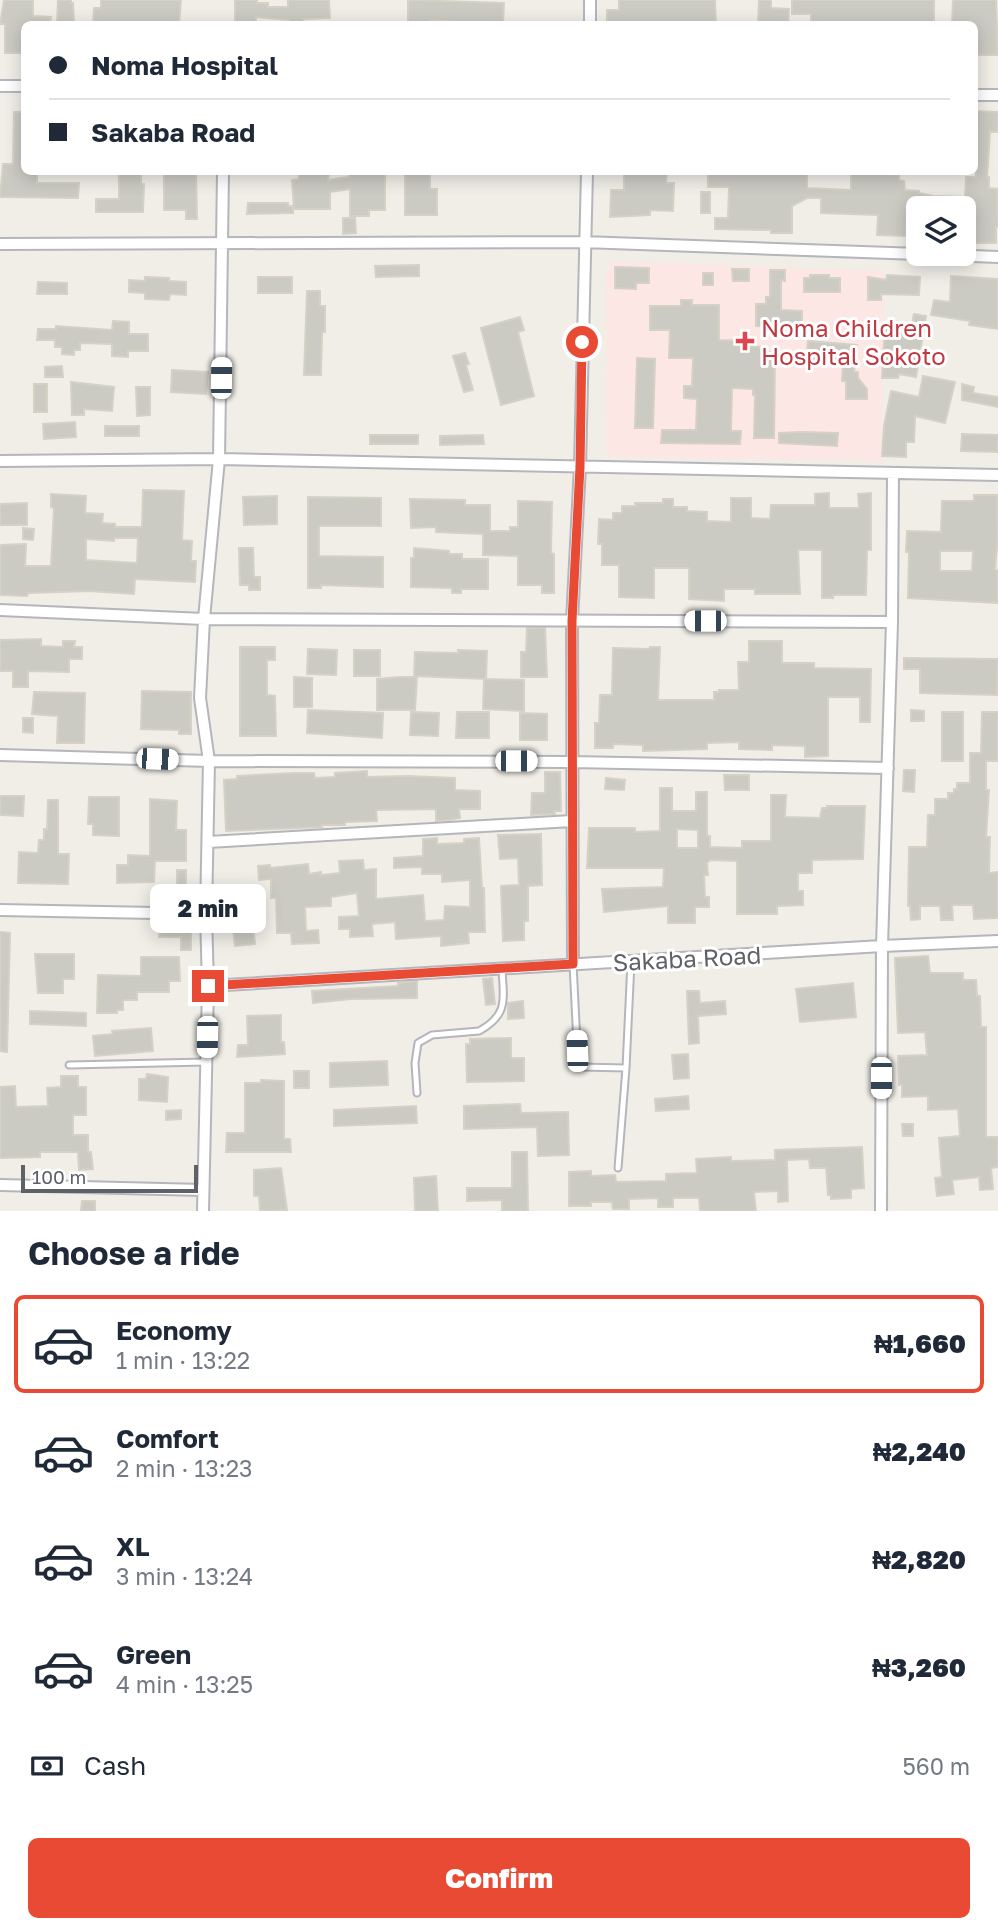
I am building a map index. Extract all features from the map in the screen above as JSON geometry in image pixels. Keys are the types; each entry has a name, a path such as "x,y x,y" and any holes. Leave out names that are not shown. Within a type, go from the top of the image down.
{"street":[{"path":"590,0 590,21"},
{"path":"0,86 21,86"},
{"path":"978,95 998,95"},
{"path":"203,1211 209,761 200,698 204,619 219,459 223,175"},
{"path":"573,964 572,621 580,467 583,242 587,175"},
{"path":"0,244 583,242 906,254"},
{"path":"976,256 998,257"},
{"path":"0,461 219,459 998,475"},
{"path":"881,1211 882,946 894,473"},
{"path":"0,610 204,619 892,622"},
{"path":"0,755 209,761 572,762 888,768"},
{"path":"208,842 572,821"},
{"path":"0,910 206,914"},
{"name":"Sakaba Road","path":"208,986 998,941"},
{"path":"0,1185 203,1190"}],"lane":[{"path":"618,1168 631,962"},
{"path":"573,964 580,1067 626,1068"},
{"path":"416,1093 415,1063 418,1043 432,1035 479,1031 501,1013 502,968"},
{"path":"69,1065 206,1062"}],"shaded area":[{"name":"Noma Children Hospital Sokoto","path":"609,261 884,271 881,461 607,457 606,272 610,271"}],"building":[{"path":"4,0 33,0 33,16 51,17 50,21 21,21 21,53 5,53 5,24 0,24"},
{"path":"58,0 71,0 74,21 57,21"},
{"path":"101,0 181,0 179,21 93,21 94,8 101,8"},
{"path":"235,0 257,0 257,3 268,3 268,7 288,7 288,0 329,0 330,18 290,21 256,17 256,21 235,21"},
{"path":"408,0 504,3 503,21 408,21"},
{"path":"619,0 715,0 716,21 607,21 607,10 619,10"},
{"path":"759,0 771,0 771,8 789,9 788,21 758,21"},
{"path":"792,0 934,0 934,21 811,21 811,14 792,14"},
{"path":"953,0 996,0 998,55 978,55 978,21 952,21"},
{"path":"978,111 998,112 998,132 990,132 987,177 989,188 997,189 996,243 976,243 976,196 965,196 966,177 978,175"},
{"path":"14,112 21,112 21,175 37,175 37,183 79,183 78,198 0,197 3,164 13,164"},
{"path":"119,175 141,175 141,184 144,184 143,212 96,212 96,199 119,199"},
{"path":"164,175 196,175 197,219 186,219 186,210 164,210"},
{"path":"299,175 329,175 328,180 349,175 385,175 385,210 369,210 369,216 350,216 350,189 330,192 330,209 294,209 292,180 299,179"},
{"path":"405,175 430,175 430,189 437,189 437,215 405,215"},
{"path":"624,175 667,175 666,183 674,183 673,211 650,210 650,215 610,217 611,190 624,190"},
{"path":"708,175 807,175 807,188 851,190 851,175 899,175 899,180 904,181 905,190 933,196 906,196 906,236 877,235 878,215 821,213 821,198 807,198 792,206 792,233 715,229 715,218 728,218 729,187 708,187"},
{"path":"701,192 710,192 710,213 701,213"},
{"path":"248,203 288,203 288,206 293,206 293,213 247,214"},
{"path":"343,218 355,218 356,233 343,234"},
{"path":"419,265 419,276 376,277 375,266"},
{"path":"615,267 649,268 649,283 636,283 636,289 615,288"},
{"path":"732,269 749,269 749,281 733,281"},
{"path":"770,270 785,270 785,281 781,280 781,310 802,311 802,327 756,326 756,304 766,304 766,297 770,297"},
{"path":"703,273 713,273 713,285 703,285"},
{"path":"810,275 840,278 840,292 804,292 804,278 810,278"},
{"path":"887,275 920,277 919,295 881,294 881,300 868,300 868,277 886,280"},
{"path":"951,276 998,279 998,329 969,325 970,321 931,315 934,300 950,302"},
{"path":"145,277 186,282 186,295 170,294 169,300 145,299 145,293 129,292 129,280 145,281"},
{"path":"258,277 292,277 292,293 258,293"},
{"path":"38,282 67,283 67,294 37,294"},
{"path":"307,291 320,291 320,306 325,306 321,375 304,375"},
{"path":"681,300 692,300 692,305 719,305 719,340 751,341 751,346 764,347 764,352 775,353 774,438 754,438 753,389 732,388 731,431 741,431 740,444 661,443 662,430 696,430 697,399 684,398 684,386 692,386 693,358 669,358 670,330 650,330 650,306 681,306"},
{"path":"914,314 926,316 916,377 899,374 898,378 882,378 885,323 912,324"},
{"path":"520,317 524,330 518,332 534,396 501,405 481,328"},
{"path":"113,321 129,322 129,334 148,334 148,351 128,351 128,357 112,356 112,344 80,343 80,350 74,350 74,355 62,354 62,347 55,347 55,340 37,340 38,329 56,329 56,326 112,330"},
{"path":"808,341 857,345 854,372 858,372 858,378 867,389 867,399 846,399 846,381 842,381 843,365 806,362"},
{"path":"465,353 473,390 464,392 453,356"},
{"path":"637,358 655,359 653,428 635,428"},
{"path":"62,366 63,377 45,377 45,367"},
{"path":"172,370 208,372 206,394 171,392"},
{"path":"923,376 955,382 945,423 915,416 914,442 906,442 906,457 882,456 884,426 891,391 919,397"},
{"path":"71,382 114,387 112,411 84,409 84,415 72,415"},
{"path":"34,384 47,384 47,412 34,412"},
{"path":"962,384 974,387 973,393 998,397 998,407 962,400"},
{"path":"136,387 150,387 150,415 137,416"},
{"path":"75,422 76,437 44,439 43,424"},
{"path":"105,426 139,426 139,436 105,436"},
{"path":"779,433 838,433 837,446 779,443"},
{"path":"962,434 998,435 998,452 961,451"},
{"path":"370,435 418,435 418,444 370,444"},
{"path":"483,435 484,444 440,445 440,436"},
{"path":"143,490 184,491 182,540 192,541 191,561 196,561 195,582 135,579 134,594 89,591 28,593 27,596 0,595 0,545 26,544 25,566 51,566 54,508 51,507 51,494 86,496 85,513 103,514 102,523 115,524 115,527 142,527","holes":["114,538 138,538 137,563 86,560 86,539 114,541"]},
{"path":"829,493 829,508 859,508 858,494 871,493 871,550 867,550 866,595 833,595 833,598 822,598 822,550 798,550 800,594 755,594 755,589 724,589 724,601 689,599 689,568 654,568 654,598 619,597 619,565 602,565 602,544 598,544 599,519 613,520 613,513 622,513 622,506 663,503 663,499 673,499 673,507 707,512 707,521 731,522 731,498 751,498 751,518 770,519 771,505 815,505 815,494"},
{"path":"974,495 997,495 995,570 998,570 998,603 908,598 907,531 941,532 942,501 974,501","holes":["940,551 973,551 972,571 940,571"]},
{"path":"277,496 277,524 244,525 243,497"},
{"path":"308,497 381,498 381,526 319,526 319,556 383,557 383,587 321,585 321,588 308,588"},
{"path":"410,499 465,500 465,505 490,505 490,531 510,531 510,527 518,527 518,501 552,502 551,553 554,554 554,593 542,593 542,585 518,585 518,556 483,555 483,534 436,532 436,527 411,528"},
{"path":"27,503 27,525 0,525 0,504"},
{"path":"23,528 34,529 33,540 23,539"},
{"path":"239,548 253,548 254,577 260,577 260,590 249,590 249,585 240,585"},
{"path":"414,548 449,551 449,554 462,554 462,559 488,559 488,589 461,589 461,593 452,593 452,588 411,587 411,558 414,558"},
{"path":"527,628 545,628 547,677 521,677 521,652 526,652"},
{"path":"41,639 41,646 63,647 63,641 75,641 74,647 82,647 82,659 69,659 69,672 28,671 28,687 13,687 13,671 0,671 0,640"},
{"path":"749,641 782,641 782,663 814,663 814,668 871,669 870,722 860,722 860,697 828,697 828,756 805,757 805,746 772,745 772,750 739,749 739,742 707,743 707,749 643,751 643,745 613,744 613,748 595,748 595,723 599,723 600,695 612,695 613,648 660,647 658,700 714,700 714,692 719,690 739,690 738,662 749,662"},
{"path":"240,647 275,647 275,660 267,660 267,695 275,696 276,736 240,736"},
{"path":"308,649 337,650 336,675 307,674"},
{"path":"354,650 380,650 380,676 354,676"},
{"path":"458,650 487,651 486,679 414,676 415,652 458,653"},
{"path":"904,658 998,659 997,695 920,693 920,669 904,669"},
{"path":"294,677 312,678 312,707 294,707"},
{"path":"417,677 415,710 377,710 377,679"},
{"path":"484,679 524,680 524,711 483,709"},
{"path":"142,691 191,692 191,734 179,734 179,730 141,729"},
{"path":"34,692 85,693 84,743 57,743 58,716 32,714"},
{"path":"308,710 383,713 382,738 307,733"},
{"path":"911,710 924,711 924,721 911,721"},
{"path":"411,712 439,713 438,736 410,735"},
{"path":"457,712 489,712 489,738 456,738"},
{"path":"942,712 963,712 963,761 942,761"},
{"path":"982,712 998,712 998,761 986,761 986,790 989,790 986,837 990,837 989,873 998,872 998,918 974,919 973,905 952,905 953,920 941,920 940,906 920,906 920,919 911,920 908,906 909,847 927,847 928,815 935,815 935,799 948,799 948,793 954,793 954,789 957,789 957,783 970,783 970,753 981,753"},
{"path":"520,713 547,714 547,740 520,740"},
{"path":"23,718 33,718 33,733 23,732"},
{"path":"904,770 915,770 914,792 903,791"},
{"path":"367,771 367,777 455,778 455,790 480,791 480,809 459,809 460,818 449,820 436,821 436,809 376,810 377,821 345,822 345,825 322,827 226,831 224,780 237,779 237,776 295,773 314,773 315,778 335,777 335,773"},
{"path":"545,772 560,772 561,811 554,811 555,814 531,815 532,793 545,793"},
{"path":"724,775 749,775 749,790 725,790"},
{"path":"606,778 625,780 624,790 605,789"},
{"path":"660,788 672,788 672,811 696,811 696,792 707,792 707,836 710,836 710,847 742,848 742,841 771,841 771,795 786,795 785,817 820,818 822,808 827,806 865,806 863,859 812,860 812,873 798,873 798,891 803,891 803,905 777,906 777,914 737,914 737,861 710,860 707,863 708,875 704,875 705,897 709,897 709,907 695,907 695,923 668,923 668,906 604,912 602,889 663,887 664,868 587,868 589,828 660,831","holes":["677,829 698,830 698,848 677,848"]},
{"path":"0,796 24,796 23,816 0,815"},
{"path":"89,797 119,797 119,836 93,835 93,824 88,824"},
{"path":"150,799 177,801 176,830 186,830 186,861 155,861 154,882 117,883 117,865 128,865 128,855 150,856"},
{"path":"48,800 58,800 58,854 69,854 68,884 18,883 19,852 38,853 39,840 44,840"},
{"path":"541,834 542,885 528,886 528,921 524,921 524,940 503,941 501,886 519,885 518,858 500,859 498,835"},
{"path":"437,838 437,844 464,843 464,839 479,838 485,932 468,932 469,943 441,946 441,936 396,939 395,922 372,924 373,936 350,937 350,929 339,929 339,917 359,916 357,893 331,897 331,906 305,907 306,931 318,930 319,943 292,944 291,933 277,933 276,898 271,898 271,879 259,880 258,866 270,865 270,868 308,864 309,874 321,872 321,875 340,873 339,861 363,860 364,870 376,869 376,899 423,895 425,921 444,920 445,906 470,907 470,880 442,882 442,874 422,874 422,867 394,868 394,858 423,856 423,839"},
{"path":"177,870 186,870 186,893 177,893"},
{"path":"253,885 254,897 228,900 227,887"},
{"path":"253,926 255,944 235,946 233,928"},
{"path":"159,927 191,928 191,950 181,950 181,937 159,937"},
{"path":"0,932 10,933 7,1052 0,1051"},
{"path":"35,954 74,954 74,979 63,979 63,993 38,993"},
{"path":"928,956 930,973 963,973 963,980 976,980 977,996 980,996 981,1027 986,1027 986,1137 998,1137 998,1167 991,1168 993,1189 980,1190 979,1177 952,1180 954,1194 937,1196 935,1178 942,1177 939,1138 960,1136 958,1109 928,1110 928,1096 902,1097 898,1056 927,1055 925,1032 898,1033 895,958"},
{"path":"141,957 179,957 180,981 169,981 169,992 137,992 137,1000 123,1000 123,1010 117,1010 117,1013 97,1013 98,975 141,976"},
{"path":"492,978 495,1004 486,1005 483,979"},
{"path":"417,981 417,998 351,999 313,1003 312,991 398,986 398,983"},
{"path":"853,983 856,1017 800,1022 796,989"},
{"path":"687,991 699,991 700,1003 725,1001 726,1014 698,1016 699,1043 689,1044"},
{"path":"523,1001 524,1018 508,1019 508,1003"},
{"path":"30,1011 86,1013 86,1026 30,1024"},
{"path":"281,1015 281,1042 284,1042 285,1054 237,1057 238,1045 248,1045 247,1016"},
{"path":"151,1028 153,1051 95,1056 93,1036 113,1034 112,1031"},
{"path":"511,1038 511,1058 524,1058 524,1081 467,1082 466,1044 470,1044 470,1039"},
{"path":"688,1054 689,1078 674,1079 672,1055"},
{"path":"387,1061 388,1085 330,1087 330,1063"},
{"path":"294,1071 309,1071 309,1088 294,1088"},
{"path":"147,1074 168,1077 167,1102 139,1100 139,1079 146,1079"},
{"path":"61,1076 78,1076 78,1087 86,1087 86,1115 73,1115 73,1135 88,1135 88,1152 91,1152 93,1169 79,1170 78,1152 40,1152 40,1157 0,1158 0,1087 15,1086 16,1107 48,1106 47,1088 61,1087"},
{"path":"261,1080 284,1081 284,1139 290,1139 291,1152 226,1152 227,1133 245,1133 245,1083 261,1083"},
{"path":"688,1096 689,1109 656,1111 655,1099"},
{"path":"520,1104 521,1113 568,1112 569,1155 538,1156 537,1127 464,1129 464,1106"},
{"path":"416,1106 417,1123 334,1126 334,1110"},
{"path":"181,1110 181,1119 166,1120 166,1111"},
{"path":"902,1124 913,1124 913,1136 903,1136"},
{"path":"862,1147 864,1188 851,1189 851,1198 831,1199 831,1195 828,1195 826,1168 810,1168 809,1159 787,1160 788,1201 778,1202 778,1191 754,1192 756,1211 700,1211 699,1198 673,1198 673,1207 658,1207 658,1198 629,1199 629,1209 613,1209 612,1202 569,1206 569,1172 591,1171 591,1176 615,1175 616,1182 666,1181 666,1174 697,1173 696,1159 731,1157 731,1161 775,1160 775,1150"},
{"path":"512,1152 527,1152 528,1211 502,1211 502,1200 467,1201 467,1188 512,1188"},
{"path":"281,1168 287,1210 260,1211 259,1196 254,1196 254,1170"},
{"path":"436,1176 438,1211 415,1211 414,1178"},
{"path":"82,1201 95,1201 95,1211 81,1211"}],"place":[{"name":"Noma Children Hospital Sokoto","path":"745,341"}],"route":[{"path":"208,986 573,964 572,621 580,467 582,342"}]}
